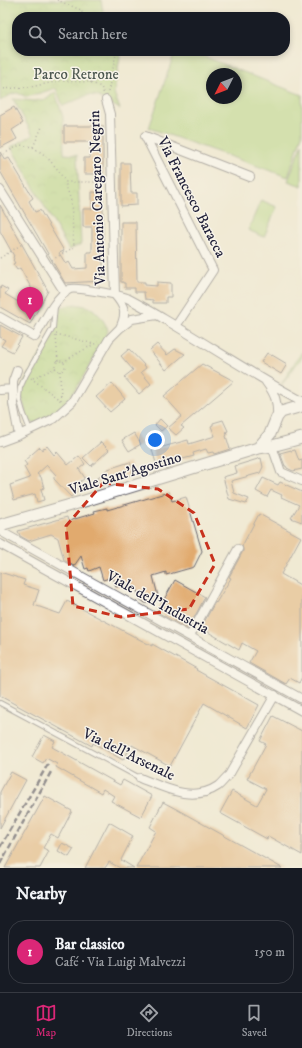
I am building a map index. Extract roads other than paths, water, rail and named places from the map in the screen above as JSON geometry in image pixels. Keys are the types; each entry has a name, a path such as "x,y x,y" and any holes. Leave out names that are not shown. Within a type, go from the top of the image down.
{"main road":[{"path":"258,448 270,434 281,412 302,406"},
{"name":"Viale Sant'Agostino","path":"276,420 281,436 297,440"},
{"name":"Viale Sant'Agostino","path":"0,525 258,448 297,440"}],"street":[{"name":"Via Antonio Caregaro Negrin","path":"106,100 110,114 115,295"},
{"name":"Via Francesco Baracca","path":"176,326 213,270 144,136 250,177"},
{"path":"0,190 64,293"},
{"path":"0,318 35,337 56,302 64,293 71,289 104,292 125,297 302,401"},
{"path":"115,295 122,304 123,309 124,320 120,328"},
{"path":"0,442 53,419 72,402 108,342 120,328 132,319 157,315"},
{"path":"17,370 13,381 13,404 19,435"},
{"path":"264,380 271,389 275,398 277,406 276,420"},
{"path":"0,390 13,389"},
{"path":"272,446 281,472 302,481"},
{"name":"Viale dell'Industria","path":"0,531 302,699"},
{"name":"Viale dell'Industria","path":"0,544 302,711"},
{"path":"190,636 238,549"},
{"name":"Via dell'Arsenale","path":"140,778 176,792 197,794 209,791 220,785 229,775 275,695"}],"lane":[{"path":"30,430 23,412 20,398 20,388 26,375 54,332 53,328 56,302"},
{"name":"Via dell'Arsenale","path":"0,703 140,778"}],"railway":[{"path":"0,847 48,764"},
{"path":"0,864 51,772"}],"place":[{"name":"Bar classico","path":"30,320"}],"park label":[{"name":"Parco Retrone","path":"76,74"}]}
